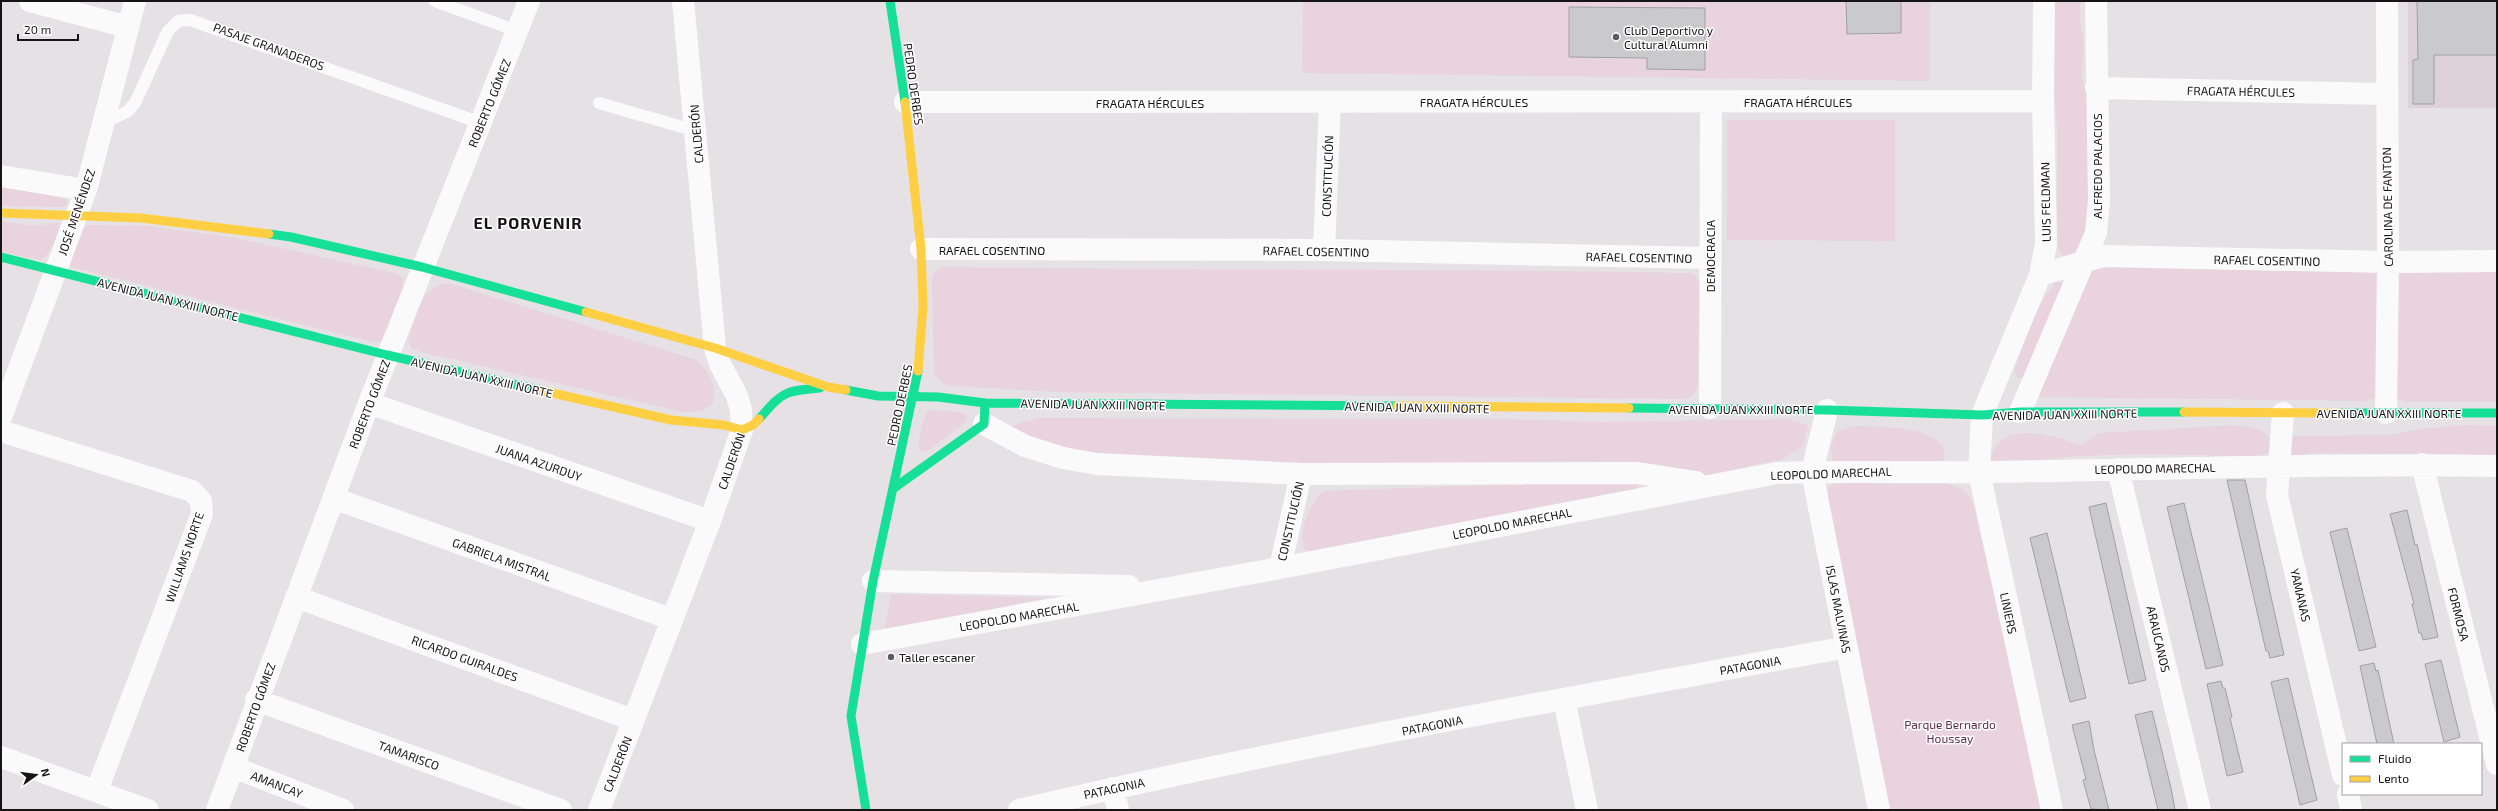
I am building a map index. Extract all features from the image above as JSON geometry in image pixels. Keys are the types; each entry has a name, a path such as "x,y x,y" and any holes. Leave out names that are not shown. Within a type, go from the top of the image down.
{"street":[{"path":"30,1 128,27"},
{"name":"JOSÉ MENÉNDEZ","path":"1,417 56,271 74,216 86,190 135,1"},
{"name":"ROBERTO GÓMEZ","path":"217,810 256,700 387,355 529,1"},
{"name":"CALDERÓN","path":"599,810 671,619 710,521 742,430 741,410 737,396 720,364 715,348 683,1"},
{"name":"PEDRO DERBES","path":"866,810 851,716 873,581 920,361 923,306 921,249 905,102 890,1"},
{"name":"LUIS FELDMAN","path":"1982,415 2040,275 2046,244 2043,101 2044,1"},
{"name":"ALFREDO PALACIOS","path":"2020,412 2096,233 2098,213 2096,1"},
{"name":"CAROLINA DE FANTON","path":"2386,413 2388,262 2386,94 2388,1"},
{"name":"FRAGATA HÉRCULES","path":"2096,88 2386,94"},
{"name":"FRAGATA HÉRCULES","path":"905,102 1711,103 2043,101"},
{"name":"CONSTITUCIÓN","path":"1324,250 1330,102"},
{"name":"DEMOCRACIA","path":"1710,408 1711,103"},
{"path":"1,176 86,190"},
{"name":"AVENIDA JUAN XXIII NORTE","path":"1,213 141,218 231,228 291,237 422,267 715,348 757,361 828,387 878,396 912,398 938,397 985,403 1710,408 1982,415 2020,412 2497,413"},
{"name":"RAFAEL COSENTINO","path":"921,249 1324,250 1710,258"},
{"name":"RAFAEL COSENTINO","path":"2040,275 2103,256 2388,262 2497,261"},
{"name":"AVENIDA JUAN XXIII NORTE","path":"1,257 387,355 671,420 724,424 742,430 753,425 781,394 792,390 828,387"},
{"name":"JUANA AZURDUY","path":"369,403 710,521"},
{"path":"984,424 985,403"},
{"name":"ISLAS MALVINAS","path":"1827,410 1812,472 1879,810"},
{"name":"YAMANAS","path":"2283,413 2277,495 2342,771"},
{"name":"LINIERS","path":"1982,415 1978,472 2052,810"},
{"path":"894,488 984,424"},
{"path":"984,424 1025,446 1063,458 1097,464 1301,474 1638,473 1710,485"},
{"name":"WILLIAMS NORTE","path":"1,431 192,491 201,501 202,514 97,790"},
{"name":"LEOPOLDO MARECHAL","path":"862,644 1280,568 1777,473 1978,472 2279,465 2422,464 2497,466"},
{"name":"FORMOSA","path":"2422,464 2497,764"},
{"name":"ARAUCANOS","path":"2118,468 2200,810"},
{"name":"CONSTITUCIÓN","path":"1280,568 1301,474"},
{"name":"GABRIELA MISTRAL","path":"333,498 671,619"},
{"name":"LEOPOLDO MARECHAL","path":"873,581 1176,587"},
{"name":"RICARDO GUIRALDES","path":"296,597 633,720"},
{"name":"PATAGONIA","path":"1018,810 1114,788 1564,699 1847,647"},
{"path":"1564,699 1588,810"},
{"name":"TAMARISCO","path":"256,700 562,810"},
{"path":"1,757 97,790 148,810"},
{"name":"AMANCAY","path":"233,767 343,810"},
{"path":"1114,788 1118,810"},
{"path":"2348,795 2351,810"}],"lane":[{"path":"435,1 518,31"},
{"name":"PASAJE GRANADEROS","path":"104,122 127,112 135,103 168,31 178,21 190,20 481,123"},
{"path":"599,103 696,132"}],"shaded area":[{"path":"2408,1 2497,1 2497,108 2408,108"}],"green space":[{"name":"Club Deportivo y Cultural Alumni","path":"1303,1 1930,1 1930,81 1302,73"},
{"path":"2055,1 2080,1 2080,21 2084,42 2082,78 2088,102 2093,176 2086,250 2070,259 2061,254 2057,242 2058,139 2053,82"},
{"path":"1727,120 1895,120 1895,241 1727,240"},
{"path":"1,186 66,199 68,204 62,207 1,206"},
{"path":"1,221 37,226 59,222 59,227 54,242 42,260 1,252"},
{"path":"90,225 148,226 231,237 394,273 402,277 403,288 387,338 377,343 71,267 70,259 82,228"},
{"path":"2129,264 2378,272 2379,392 2374,398 2364,401 2032,397 2084,278 2093,270"},
{"path":"943,267 1691,273 1698,279 1700,288 1698,382 1694,394 1684,399 1055,392 951,386 940,381 934,373 932,276 937,270"},
{"path":"2497,269 2497,402 2407,402 2397,398 2398,273"},
{"path":"2055,282 2062,283 2062,290 2025,378 2018,378 2014,371 2033,316"},
{"path":"448,283 697,360 706,370 713,384 713,403 702,411 683,412 421,352 411,348 408,341 420,304 431,290"},
{"path":"931,410 961,412 967,416 967,421 929,450 920,452 919,437 926,412"},
{"path":"1037,418 1505,419 1599,422 1789,419 1808,425 1803,446 1783,459 1709,475 1355,469 1216,458 1088,454 1025,435 1009,427"},
{"path":"2468,425 2497,426 2497,455 2309,453 2287,459 2288,436 2390,435 2419,429"},
{"path":"1856,426 1896,428 1925,434 1937,440 1943,449 1944,460 1934,463 1838,463 1832,460 1831,445 1838,431"},
{"path":"2242,426 2262,431 2272,442 2269,452 2259,457 2126,455 2059,458 1993,466 1989,463 1994,449 2003,439 2014,434 2041,434 2081,445 2099,433"},
{"path":"1634,480 1639,485 1634,492 1310,552 1304,549 1303,534 1306,518 1318,496 1323,491"},
{"name":"Parque Bernardo Houssay","path":"1935,480 1963,489 1972,500 2025,727 2040,810 1890,810 1827,500 1829,487 1838,481"},
{"path":"891,594 1046,598 884,631"}],"building":[{"path":"1846,1 1901,1 1901,33 1847,34"},
{"path":"2417,1 2497,1 2497,55 2434,55 2434,104 2413,104 2413,60 2418,59"},
{"name":"Club Deportivo y Cultural Alumni","path":"1569,7 1705,8 1705,70 1647,69 1647,58 1569,57"},
{"path":"2227,480 2245,480 2284,655 2270,658 2268,651 2266,651"},
{"path":"2106,503 2146,680 2129,684 2089,507"},
{"path":"2184,503 2223,665 2206,669 2167,507"},
{"path":"2407,510 2415,545 2417,544 2438,637 2423,640 2421,633 2419,633 2412,604 2414,604 2390,514"},
{"path":"2347,528 2376,647 2359,651 2330,532"},
{"path":"2047,533 2086,698 2070,702 2030,538"},
{"path":"2441,660 2460,737 2444,742 2425,664"},
{"path":"2374,663 2376,671 2378,670 2394,743 2377,743 2360,666"},
{"path":"2288,678 2317,800 2300,805 2271,682"},
{"path":"2221,681 2223,688 2225,688 2232,717 2230,718 2243,772 2227,776 2207,684"},
{"path":"2152,711 2175,810 2158,810 2135,715"},
{"path":"2089,721 2094,750 2109,810 2091,809 2083,780 2086,779 2072,725"}],"traffic: fast":[{"path":"890,1 905,102"},
{"path":"269,234 291,237 422,267 586,312"},
{"path":"1,257 387,355 539,390"},
{"path":"866,810 851,716 873,581 918,371"},
{"path":"759,419 773,403 785,394 798,390 820,388"},
{"path":"846,390 878,396 938,397 985,403 1397,406"},
{"path":"894,488 984,424 985,403"},
{"path":"1629,408 1827,410 1982,415 2020,412 2184,412"},
{"path":"2340,413 2497,413"}],"traffic: slow":[{"path":"905,102 921,249 923,306 918,371"},
{"path":"1,213 141,218 269,234"},
{"path":"586,312 715,348 828,387 846,390"},
{"path":"539,390 671,420 724,425 742,430 753,425 759,419"},
{"path":"1397,406 1629,408"},
{"path":"2184,412 2340,413"}],"place":[{"name":"Club Deportivo y Cultural Alumni","path":"1616,37"},
{"name":"Taller escaner","path":"891,657"}],"district":[{"name":"EL PORVENIR","path":"528,222"}]}
